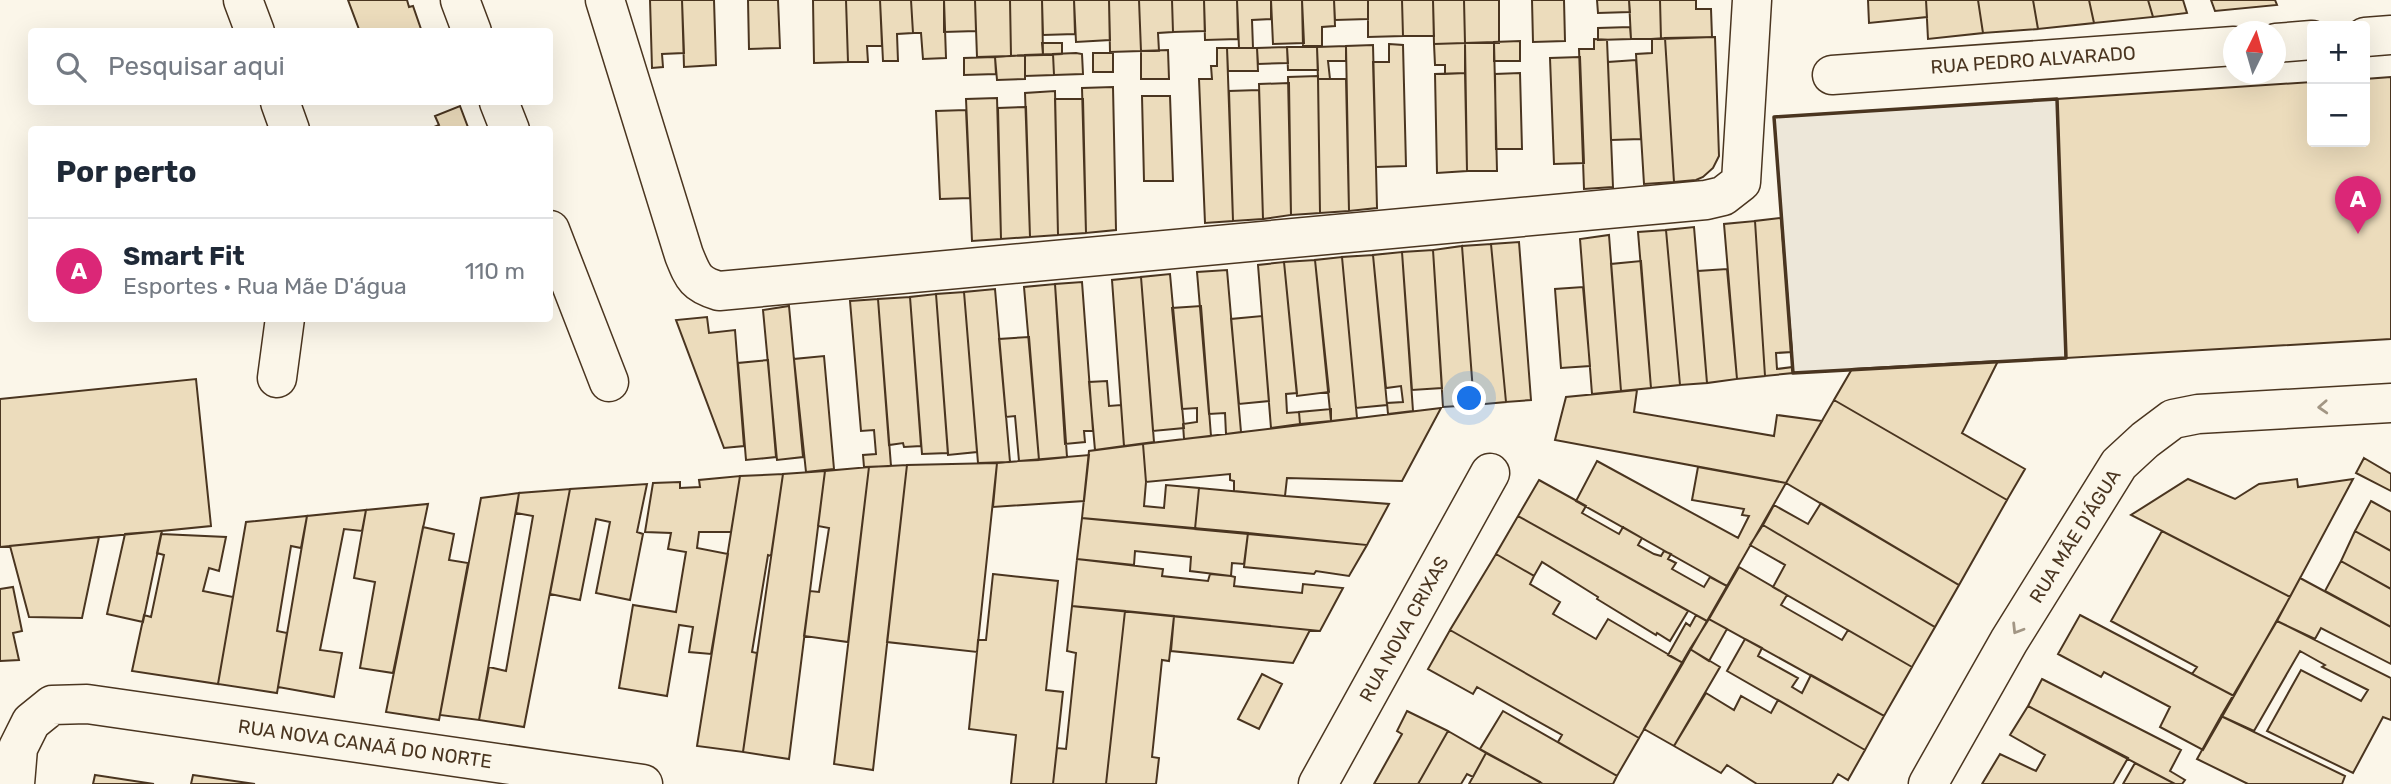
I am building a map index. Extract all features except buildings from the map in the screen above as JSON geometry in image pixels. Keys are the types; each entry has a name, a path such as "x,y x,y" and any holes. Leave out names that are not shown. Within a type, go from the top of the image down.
{"street":[{"path":"243,0 254,28"},
{"path":"460,0 470,28"},
{"path":"605,0 692,276 702,286 719,291 1706,200 1723,196 1741,182 1752,0"},
{"path":"2370,37 2391,35"},
{"path":"2286,42 2307,40"},
{"name":"RUA PEDRO ALVARADO","path":"1832,75 2223,47"},
{"path":"281,105 288,126"},
{"path":"500,105 508,126"},
{"path":"553,238 609,382"},
{"path":"277,378 284,322"},
{"name":"RUA MÃE D'ÁGUA","path":"1928,784 2010,641 2119,464 2145,440 2173,419 2197,414 2391,403"},
{"name":"RUA NOVA CRIXAS","path":"1318,784 1490,473"},
{"name":"RUA NOVA CANAÃ DO NORTE","path":"15,784 18,748 31,722 52,705 87,704 643,784"}],"shaded area":[{"path":"2057,99 2066,358 1793,373 1774,117"}],"wall":[{"path":"2057,99 2066,358 1793,373 1774,117 2057,99"}],"place":[{"name":"Smart Fit","path":"2358,234"}]}
